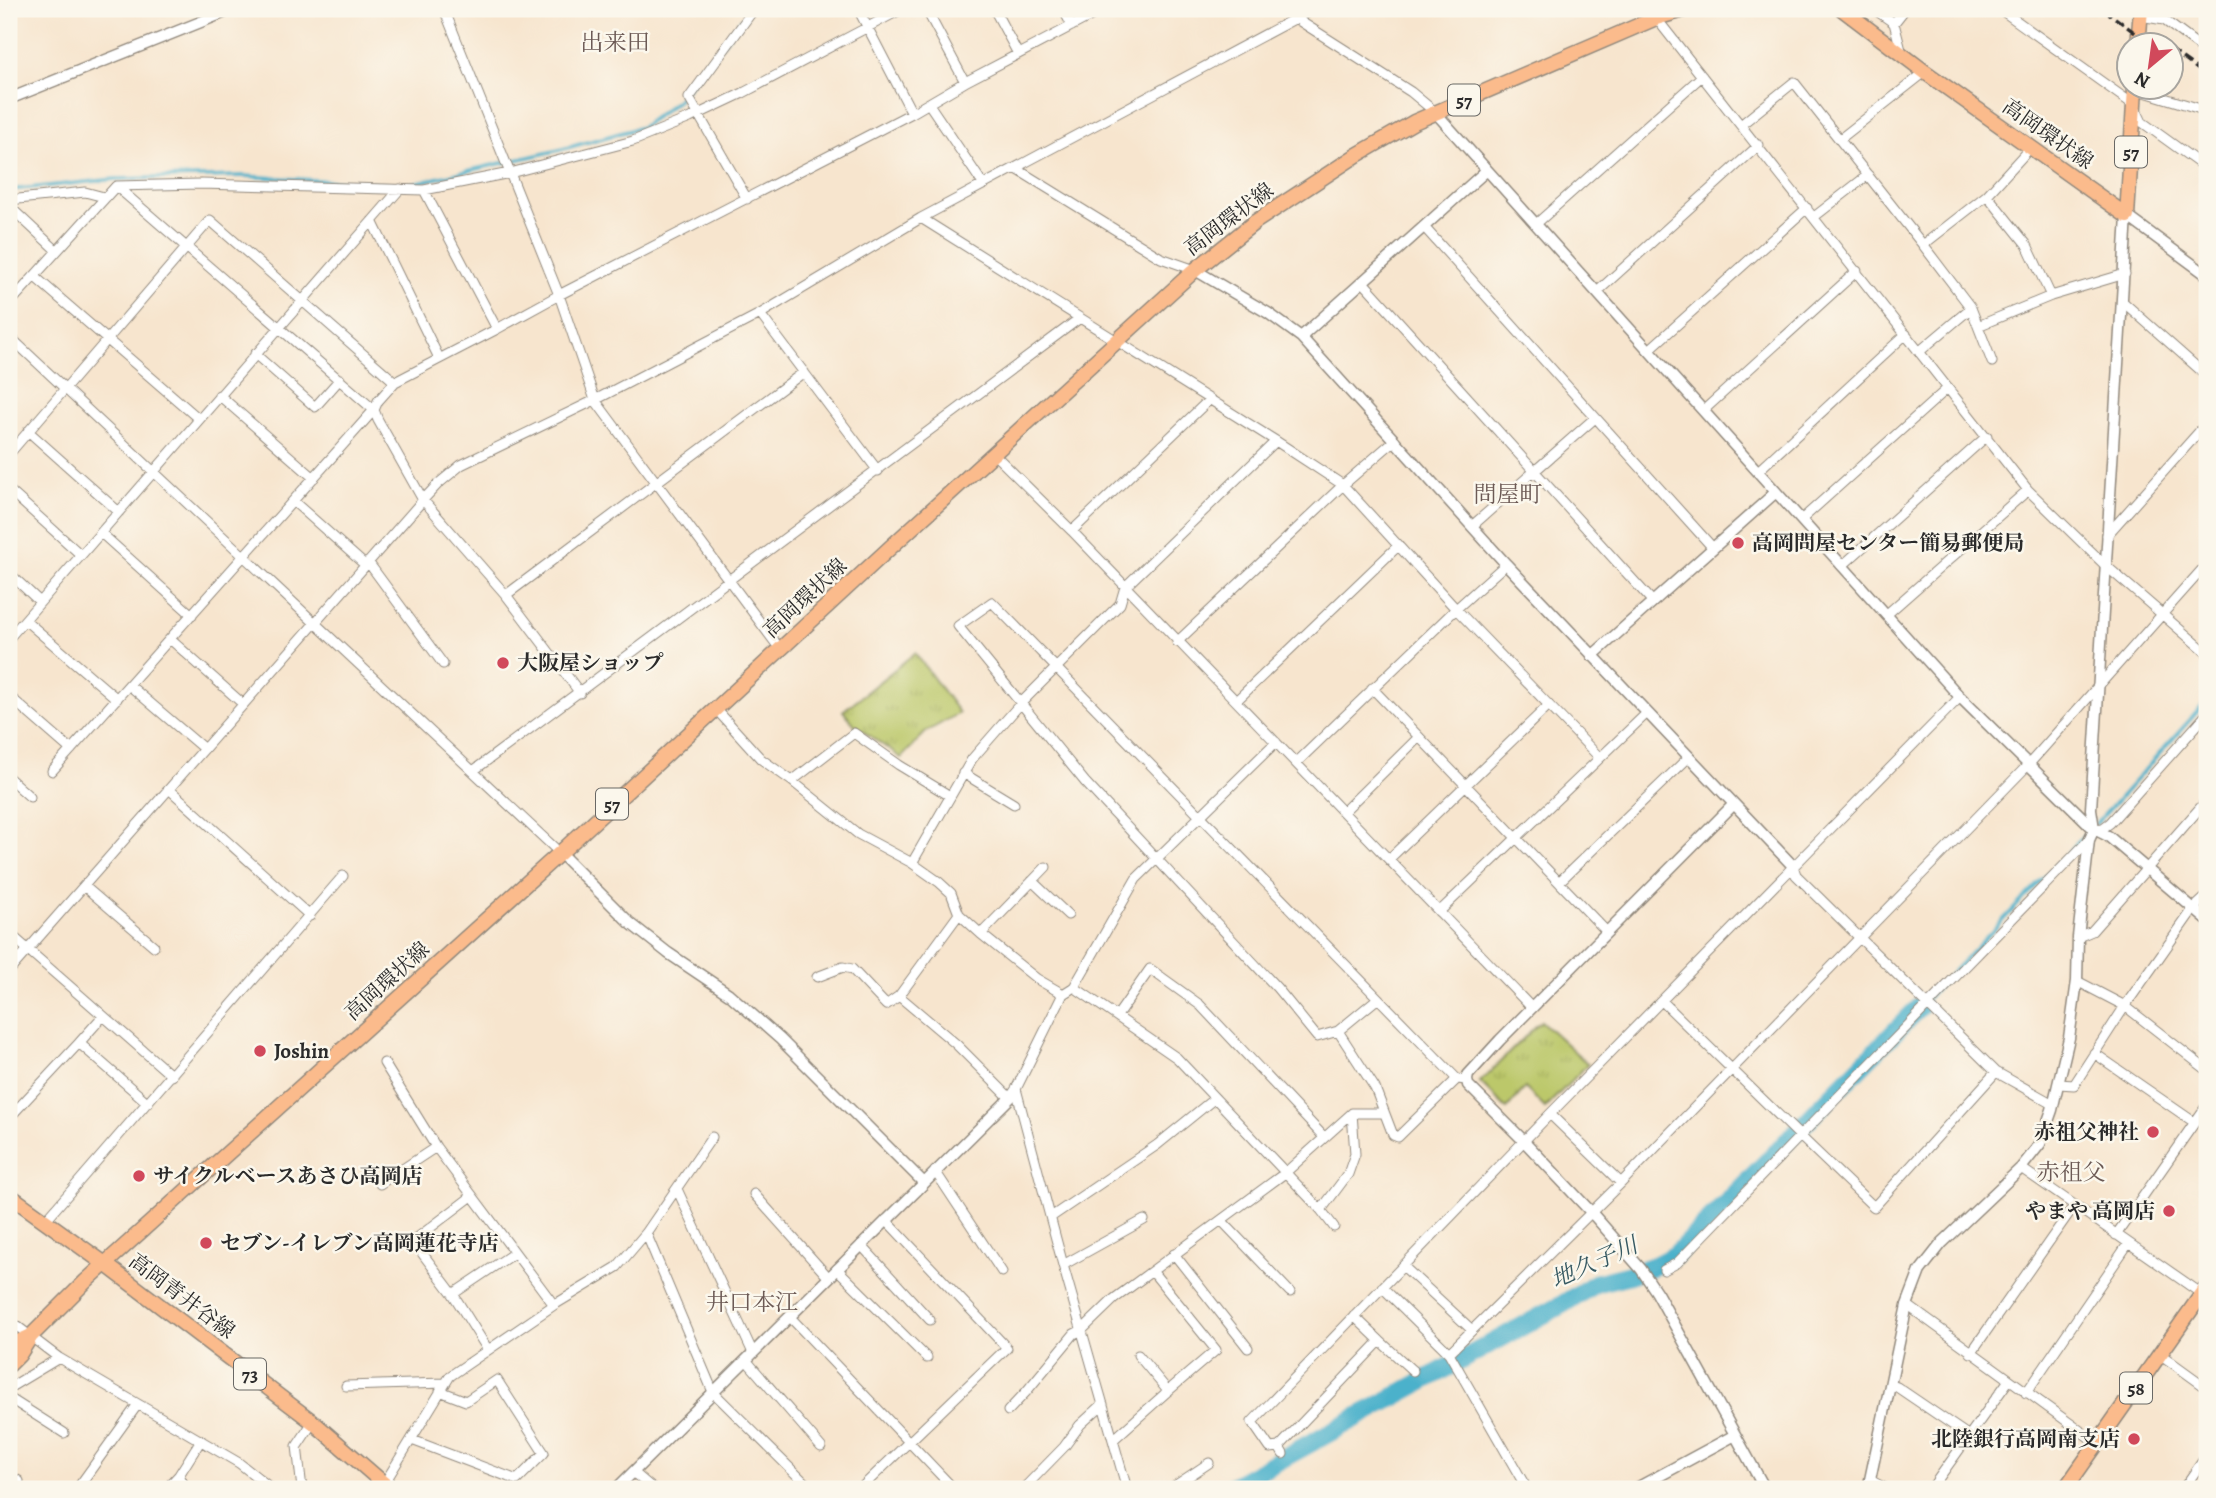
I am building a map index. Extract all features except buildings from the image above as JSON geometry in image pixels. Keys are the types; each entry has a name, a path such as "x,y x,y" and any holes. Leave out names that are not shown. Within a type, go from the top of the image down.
{"main road":[{"name":"高岡環状線","path":"12,1355 105,1264 560,853 1195,270 1255,222 1346,162 1435,112 1652,14 1687,9"},
{"name":"高岡環状線","path":"1842,9 1925,72 2127,216"},
{"path":"2139,32 2141,12"},
{"name":"57","path":"2127,216 2134,102"},
{"name":"高岡青井谷線","path":"9,1195 105,1264 313,1422 387,1486"},
{"name":"58","path":"2065,1489 2205,1291"}],"street":[{"path":"9,99 233,9"},
{"path":"444,9 559,295 595,400 780,649"},
{"path":"747,200 689,99 754,9"},
{"path":"859,9 912,113"},
{"path":"11,298 116,186 201,184 424,190 510,173 633,141 743,93 902,9"},
{"path":"926,9 965,82"},
{"path":"994,9 1018,54"},
{"path":"1063,9 1072,26"},
{"path":"52,771 374,410 377,401 395,382 747,200 1104,9"},
{"path":"9,971 314,622 423,500 461,465 595,400 760,314 921,218 1313,9"},
{"path":"1874,9 1894,23 1902,54"},
{"path":"1894,23 1905,9"},
{"path":"2000,9 2134,105 2142,122 2207,169"},
{"path":"2141,12 2164,20 2207,52"},
{"path":"1652,14 1759,145 2028,490 2105,565 2207,653"},
{"path":"1295,18 1411,92 1435,112 1960,697 2092,824 2207,920"},
{"path":"1840,139 1925,72"},
{"path":"1536,224 1702,76"},
{"path":"1742,124 1794,82 1970,308 1992,362"},
{"path":"2179,102 2207,111"},
{"path":"929,104 983,184"},
{"path":"1597,292 1759,145"},
{"path":"1923,245 1987,195 2031,148"},
{"path":"1015,169 1161,258 1195,270 1268,313 1301,337 1506,564 1793,866 1796,875 1996,1072 2053,1104"},
{"path":"1301,337 1487,170"},
{"path":"1814,217 1868,175"},
{"path":"116,186 374,410 423,500 506,595 580,693"},
{"path":"9,638 400,189"},
{"path":"424,190 497,329"},
{"path":"9,200 85,192 104,197"},
{"path":"1987,195 2027,245 2051,296"},
{"path":"9,206 56,250"},
{"path":"1649,350 1807,208"},
{"path":"1887,1489 1869,1485 1907,1305 1920,1271 1933,1253 2021,1168 2040,1144 2059,1084 2069,1038 2092,824 2097,689 2127,216"},
{"path":"2127,216 2207,275"},
{"path":"921,218 1343,485 1455,609 1599,757"},
{"path":"9,454 210,220 395,382"},
{"path":"372,221 439,358"},
{"path":"1424,227 1713,548"},
{"path":"1704,410 1857,271"},
{"path":"1978,326 2051,296 2125,274"},
{"path":"34,276 199,419"},
{"path":"1363,282 1653,602"},
{"path":"2122,300 2207,376"},
{"path":"1920,351 1970,308"},
{"path":"760,314 878,471"},
{"path":"473,771 1080,318"},
{"path":"1758,471 1906,334"},
{"path":"9,336 560,853 630,923 668,953 729,994 780,1039 923,1182"},
{"path":"255,354 315,407 340,379"},
{"path":"506,595 804,372"},
{"path":"1801,520 1948,388"},
{"path":"219,395 314,478"},
{"path":"1072,531 1209,400"},
{"path":"1472,526 1595,418"},
{"path":"2107,535 2207,423"},
{"path":"28,431 119,512"},
{"path":"1842,566 1987,436"},
{"path":"1177,642 1343,485 1395,440"},
{"path":"912,863 972,759 1021,703 1120,604 1125,587 1276,441"},
{"path":"994,454 1072,531 1532,1008"},
{"path":"9,490 81,555"},
{"path":"1886,615 2028,490"},
{"path":"1592,656 1776,492"},
{"path":"293,501 366,564 443,664"},
{"path":"101,533 192,615"},
{"path":"1236,701 1398,546"},
{"path":"1296,763 1455,609 1506,564"},
{"path":"1451,1355 1472,1330 1620,1183 2029,764 2207,564"},
{"path":"9,573 40,602"},
{"path":"1377,999 1338,1031 1317,1037 1277,988 1085,782 958,626 992,602 1377,999 1524,1141 1591,1212 1641,1269 1657,1293 1765,1489"},
{"path":"25,620 117,699"},
{"path":"170,639 243,704"},
{"path":"130,685 204,749"},
{"path":"1372,688 1607,932"},
{"path":"9,696 71,750"},
{"path":"1380,1341 1281,1451 1270,1448 1252,1422 1960,697"},
{"path":"1389,859 1549,705"},
{"path":"715,708 761,759 858,834 912,863 951,893 959,914 981,934 1037,979 1063,994"},
{"path":"1439,912 1647,713"},
{"path":"2092,824 2103,828 2110,823 2207,715"},
{"path":"792,781 854,733 950,796"},
{"path":"1343,811 1419,737"},
{"path":"615,1489 1013,1093 1063,994 1074,987 1136,879 1276,742"},
{"path":"1559,882 1689,757"},
{"path":"963,773 1014,804"},
{"path":"9,778 30,797"},
{"path":"169,789 310,916"},
{"path":"2078,937 2092,931 2207,800"},
{"path":"1338,1031 1375,1088 1393,1135 1398,1137 1462,1080 1734,804"},
{"path":"1664,1270 1677,1263 1926,1001 2089,840"},
{"path":"981,934 1046,867"},
{"path":"44,1222 343,876"},
{"path":"1031,881 1068,915"},
{"path":"84,886 154,946"},
{"path":"2059,1084 2074,1085 2124,1006 2194,908 2207,896"},
{"path":"817,977 844,967 852,969 886,1005 899,996 959,914"},
{"path":"9,933 172,1076"},
{"path":"1117,1016 1150,969 1200,1005 1324,1137"},
{"path":"2077,981 2124,1006 2207,1070"},
{"path":"1074,987 1177,1058 1334,1227"},
{"path":"899,996 1013,1093 1051,1217 1127,1489"},
{"path":"1662,1001 1874,1207 1996,1072"},
{"path":"9,1118 103,1016"},
{"path":"79,1043 148,1103"},
{"path":"2094,1053 2200,1119"},
{"path":"384,1063 436,1147 554,1306"},
{"path":"1051,1217 1157,1145 1215,1098"},
{"path":"2116,1235 2200,1119 2207,1105"},
{"path":"1008,1411 1074,1334 1114,1299 1285,1172 1352,1113 1384,1113"},
{"path":"1321,1210 1348,1174 1355,1154 1352,1113"},
{"path":"1550,1114 1620,1183"},
{"path":"387,1486 450,1376 617,1267 646,1233 712,1137"},
{"path":"380,1184 436,1147"},
{"path":"2021,1168 2128,1244 2205,1291"},
{"path":"934,1171 1002,1272"},
{"path":"677,1189 750,1357 821,1447"},
{"path":"754,1195 828,1278"},
{"path":"472,1196 413,1241 453,1294 488,1350"},
{"path":"1971,1353 2074,1206"},
{"path":"860,1489 1007,1348 886,1220"},
{"path":"1063,1265 1144,1220"},
{"path":"1221,1220 1290,1292"},
{"path":"646,1233 713,1392 811,1489"},
{"path":"2026,1393 2128,1244"},
{"path":"861,1245 930,1320"},
{"path":"453,1294 514,1253"},
{"path":"1174,1254 1248,1348"},
{"path":"1403,1266 1472,1330"},
{"path":"837,1269 927,1358"},
{"path":"1113,1440 1216,1350 1152,1270"},
{"path":"1382,1287 1451,1355 1527,1489"},
{"path":"1907,1305 2097,1443"},
{"path":"1354,1316 1413,1371"},
{"path":"790,1317 954,1489"},
{"path":"9,1321 59,1358 239,1463 272,1489"},
{"path":"2160,1354 2207,1388"},
{"path":"1139,1355 1168,1391"},
{"path":"9,1388 59,1358"},
{"path":"346,1386 443,1387 466,1401 498,1380 544,1453 517,1480 412,1440"},
{"path":"1931,1489 2009,1380"},
{"path":"1891,1385 1969,1436"},
{"path":"9,1398 64,1433"},
{"path":"77,1489 138,1404"},
{"path":"1023,1489 1064,1447 1080,1425 1103,1404"},
{"path":"302,1489 297,1446 313,1422"},
{"path":"1635,1489 1735,1435"},
{"path":"166,1489 179,1475 201,1440"},
{"path":"2183,1489 2207,1455"},
{"path":"1171,1489 1209,1463"},
{"path":"633,1472 653,1489"},
{"path":"9,1475 19,1481"},
{"path":"179,1475 186,1489"}],"green space":[{"path":"915,653 959,713 926,732 901,758 856,726 843,711"},
{"path":"1541,1021 1588,1064 1545,1108 1525,1088 1507,1109 1480,1082"}],"waterway":[{"path":"9,190 116,179 242,176 406,185 559,150 642,127 678,100 742,19"},
{"path":"2096,824 2207,701"},
{"path":"1921,1005 2088,832"},
{"name":"地久子川","path":"1227,1489 1563,1304 1596,1283 1628,1275 1675,1255 1921,1005"}],"railway":[{"path":"2103,9 2134,32"},
{"path":"2184,59 2207,76"}],"place":[{"name":"高岡問屋センター簡易郵便局","path":"1738,543"},
{"name":"大阪屋ショップ","path":"503,663"},
{"name":"Joshin","path":"260,1051"},
{"name":"赤祖父神社","path":"2153,1132"},
{"name":"サイクルベースあさひ高岡店","path":"139,1176"},
{"name":"やまや 高岡店","path":"2169,1211"},
{"name":"セブン-イレブン高岡蓮花寺店","path":"206,1243"},
{"name":"北陸銀行高岡南支店","path":"2134,1439"}],"district":[{"name":"出来田","path":"615,42"},
{"name":"問屋町","path":"1508,494"},
{"name":"赤祖父","path":"2071,1172"},
{"name":"井口本江","path":"752,1302"}]}
